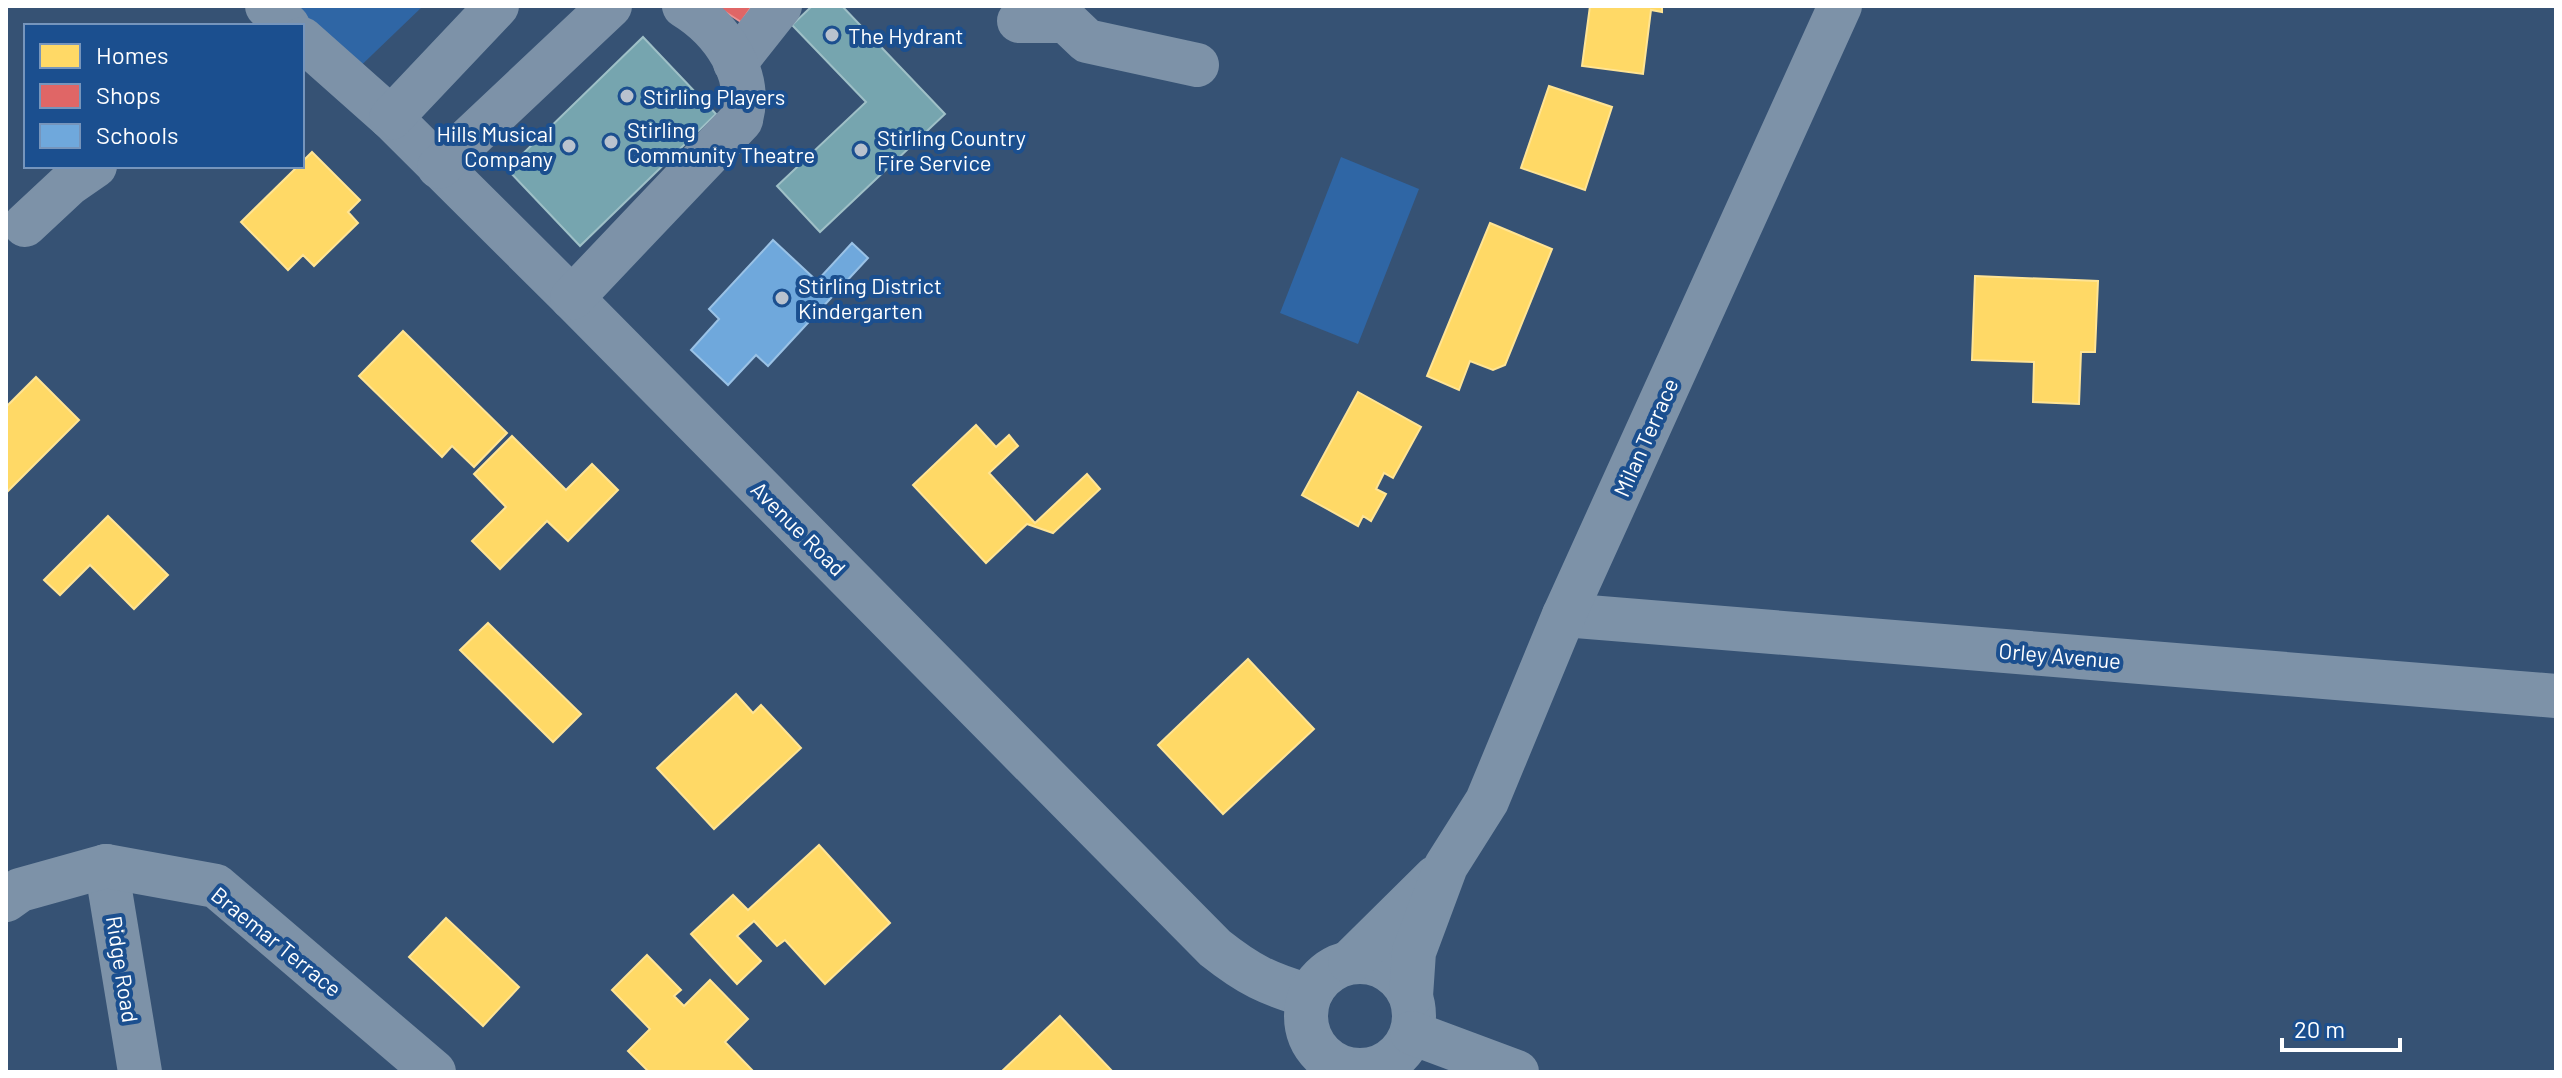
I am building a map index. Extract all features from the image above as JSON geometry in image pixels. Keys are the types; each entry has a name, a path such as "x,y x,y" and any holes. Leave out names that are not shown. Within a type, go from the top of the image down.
{"street":[{"path":"267,6 286,24"},
{"path":"391,118 497,6"},
{"path":"439,167 610,6"},
{"path":"572,298 741,120 745,102 742,76 722,39 703,17 684,6"},
{"path":"735,63 780,6"},
{"name":"Milan Terrace","path":"1411,1014 1414,952 1446,866 1487,801 1564,615 1840,6"},
{"path":"1019,21 1067,13 1087,41 1197,65"},
{"name":"Avenue Road","path":"309,55 391,118 1215,948 1245,972 1309,996"},
{"path":"25,225 69,184 92,168"},
{"name":"Orley Avenue","path":"1564,615 2556,696"},
{"name":"Braemar Terrace","path":"6,900 20,890 106,866 216,886 434,1072"},
{"name":"Ridge Road","path":"106,866 140,1072"},
{"name":"Milan Terrace","path":"1350,962 1446,866"},
{"path":"1350,962 1368,962 1386,968 1401,979 1411,1014 1403,1050 1389,1062 1370,1071 1314,1061 1306,1015 1309,996 1319,980 1333,968 1350,962"},
{"path":"1411,1014 1517,1072"}],"shaded area":[{"path":"295,6 423,6 348,78"},
{"path":"1341,157 1419,189 1358,344 1280,313"}],"building: Homes":[{"path":"1590,6 1662,6 1662,12 1651,10 1643,74 1582,66"},
{"path":"1549,86 1612,107 1585,190 1521,168"},
{"path":"312,152 360,200 348,212 358,223 314,266 303,255 288,270 241,222 296,168 304,168 304,160"},
{"path":"1490,223 1552,249 1505,365 1493,370 1470,361 1459,390 1427,376"},
{"path":"1975,276 2098,281 2095,352 2081,352 2079,404 2033,402 2034,362 1972,360"},
{"path":"403,331 507,433 474,467 452,446 442,457 359,376"},
{"path":"36,377 79,420 6,493 6,407"},
{"path":"1358,392 1421,427 1393,478 1384,473 1376,489 1386,494 1371,521 1363,516 1358,526 1302,495"},
{"path":"976,425 996,447 1009,435 1018,446 989,473 1035,523 1087,474 1100,489 1053,533 1027,524 986,563 913,485"},
{"path":"512,436 566,490 592,464 618,490 568,541 547,521 500,569 472,541 506,507 474,474"},
{"path":"108,516 168,575 134,609 90,565 60,595 44,580"},
{"path":"488,623 581,714 553,742 460,650"},
{"path":"1248,659 1314,729 1223,814 1158,745"},
{"path":"736,694 753,713 761,705 801,748 714,829 657,768"},
{"path":"819,845 890,923 825,984 785,940 777,946 754,921 737,936 761,961 737,984 691,934 733,895 748,910"},
{"path":"446,918 519,987 483,1026 409,957"},
{"path":"647,955 681,990 674,996 684,1006 710,980 748,1019 725,1042 754,1072 649,1072 628,1051 650,1029 612,990"},
{"path":"1060,1016 1113,1072 1001,1072"}],"building: Shops":[{"path":"716,6 752,6 741,22"}],"building: Schools":[{"path":"773,240 817,281 852,243 868,258 768,366 756,355 728,385 691,350 719,319 709,309"}],"building: Public":[{"name":"Stirling Country Fire Service","path":"812,6 842,6 945,114 820,232 777,186 866,102 792,25"},
{"name":"Stirling Community Theatre","path":"643,37 716,114 580,246 507,169"}],"place":[{"name":"The Hydrant","path":"832,35"},
{"name":"Stirling Players","path":"627,96"},
{"name":"Stirling Community Theatre","path":"611,142"},
{"name":"Hills Musical Company","path":"569,146"},
{"name":"Stirling Country Fire Service","path":"861,150"},
{"name":"Stirling District Kindergarten","path":"782,298"}]}
